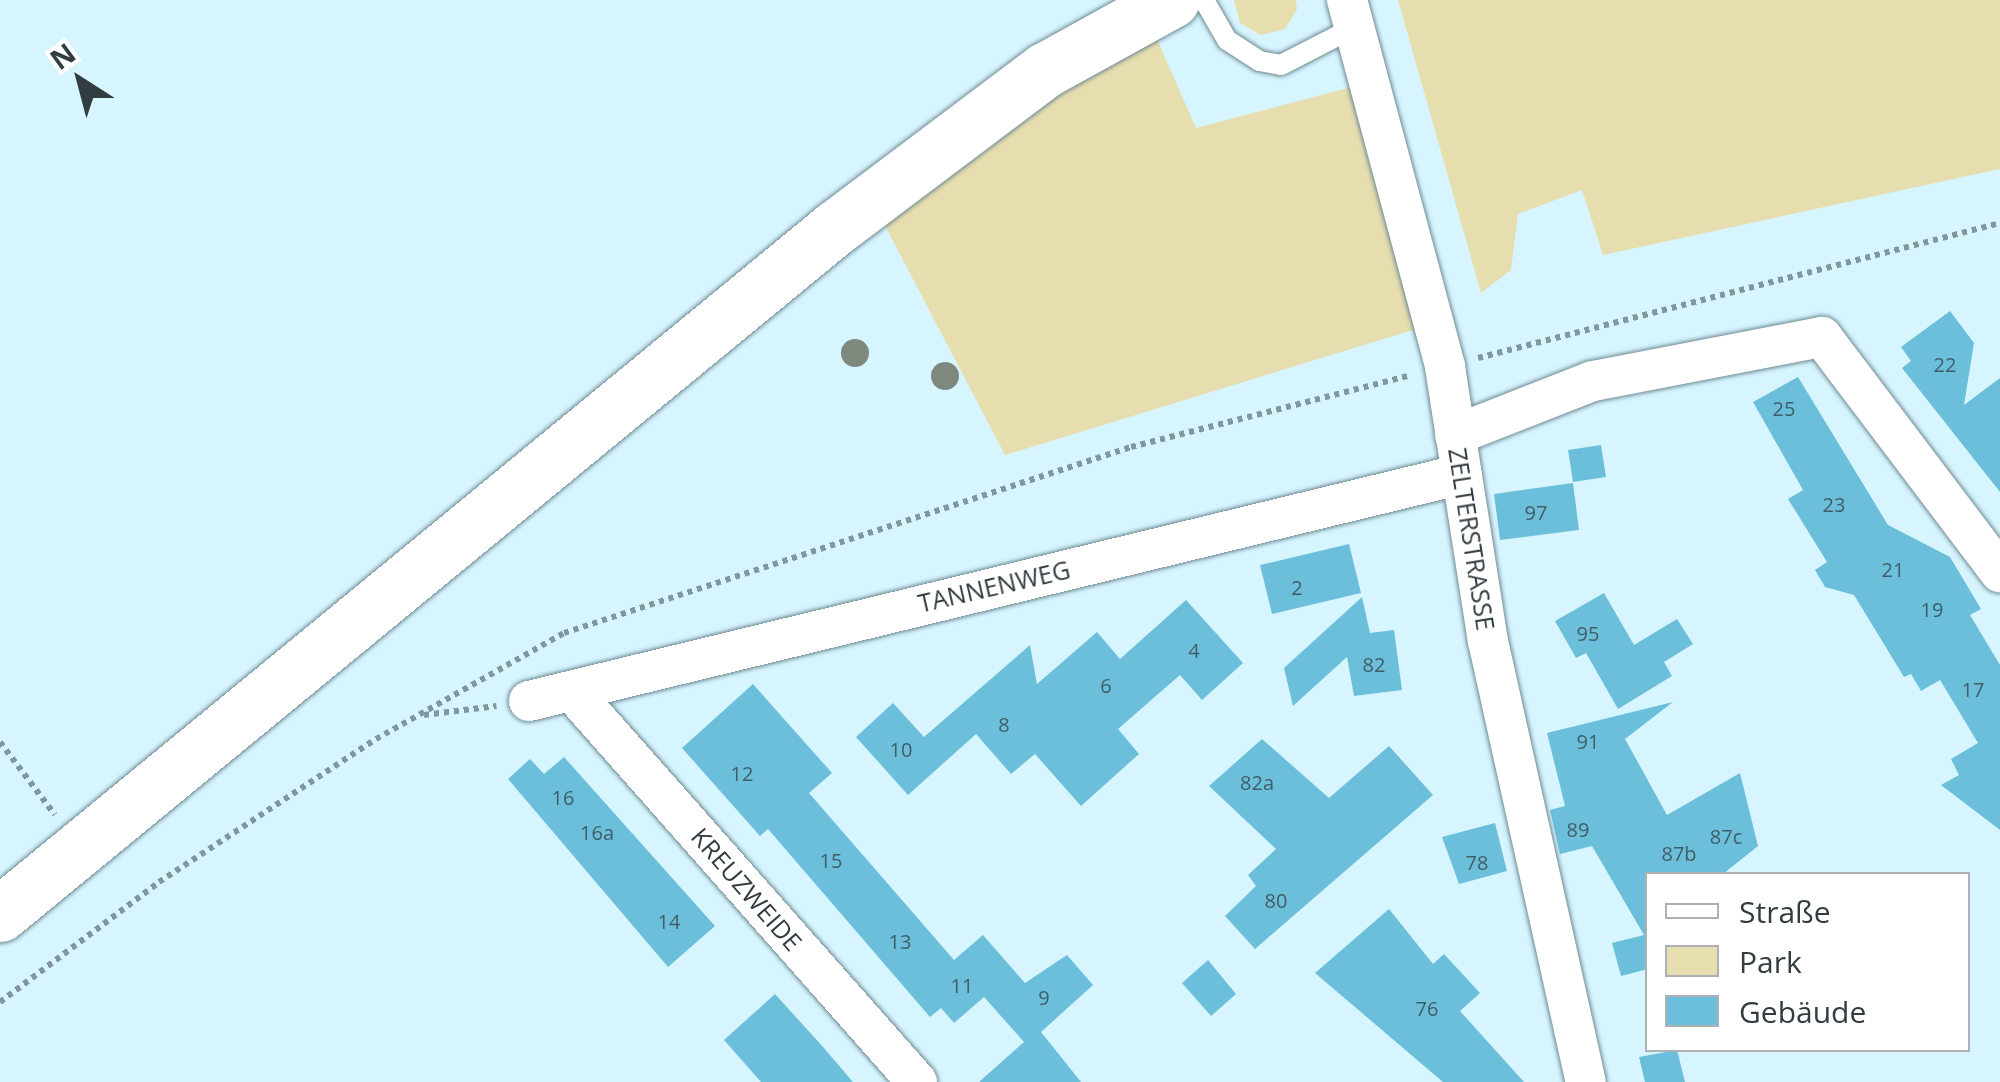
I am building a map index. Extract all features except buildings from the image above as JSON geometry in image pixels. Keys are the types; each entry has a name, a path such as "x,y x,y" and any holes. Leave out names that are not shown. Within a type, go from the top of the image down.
{"main road":[{"path":"0,914 836,228 1046,70 1172,0"}],"street":[{"name":"ZELTERSTRASSE","path":"1352,13 1446,367 1488,641 1586,1082"},
{"path":"1456,435 1594,382 1822,337 2000,572"},
{"name":"TANNENWEG","path":"529,701 576,696 607,678 1462,474"},
{"name":"KREUZWEIDE","path":"576,696 916,1082"}],"lane":[{"path":"1204,0 1227,40 1259,62 1281,65 1352,13"}],"path":[{"path":"0,1002 159,882 418,716 564,634 700,582 1131,446 2000,223"},
{"path":"418,716 529,701"},
{"path":"0,742 80,848"}],"green space":[{"path":"1234,0 1296,0 1297,9 1285,29 1261,35 1240,23"},
{"path":"1398,0 2000,0 2000,169 1603,255 1582,190 1518,214 1511,270 1481,293"},
{"path":"1152,28 1196,128 1352,87 1416,329 1005,455 882,220"}]}
